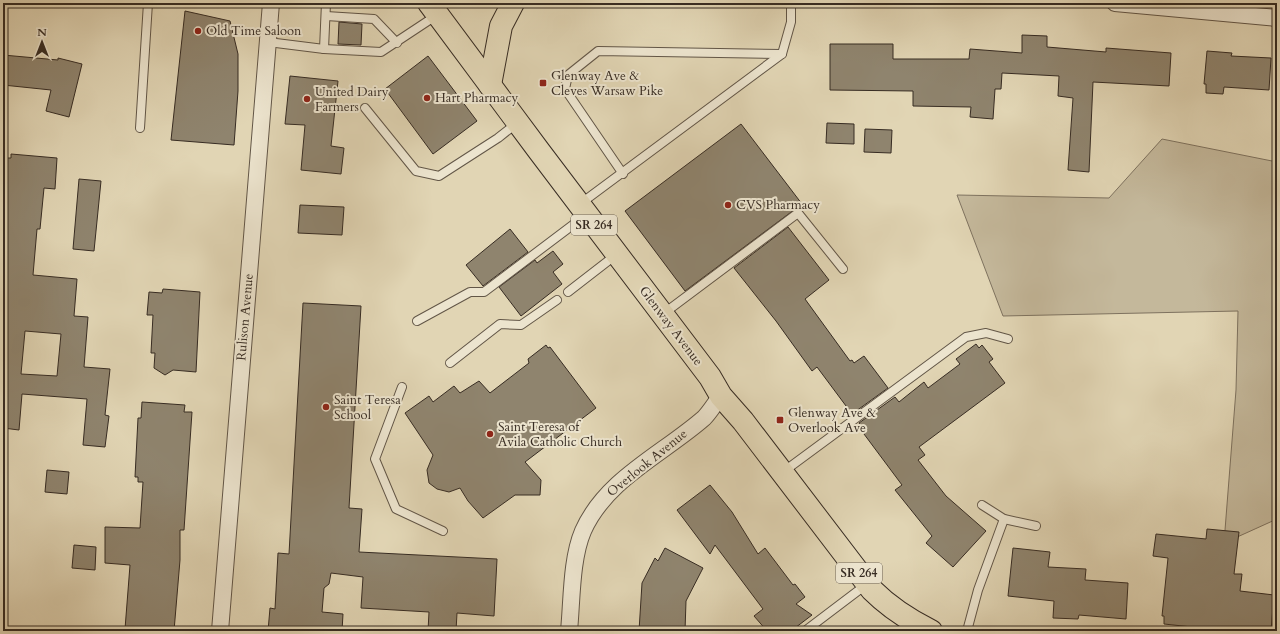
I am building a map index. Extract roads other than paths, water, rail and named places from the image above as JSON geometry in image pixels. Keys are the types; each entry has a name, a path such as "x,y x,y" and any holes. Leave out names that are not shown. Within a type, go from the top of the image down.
{"main road":[{"path":"490,85 501,26 513,3"},
{"name":"Glenway Avenue","path":"433,9 662,315 710,376 721,396 743,421 867,584 884,602 905,618 931,631"}],"street":[{"name":"Rulison Avenue","path":"220,631 271,3"},
{"path":"1115,3 1277,18"},
{"name":"Overlook Avenue","path":"569,631 576,556 582,532 594,511 616,487 705,416 721,396"}],"lane":[{"path":"140,128 148,3"},
{"path":"324,49 326,3"},
{"path":"417,321 470,292 484,292 583,210 623,174 782,54 790,22 790,3"},
{"path":"268,42 324,49 381,52 397,42 433,9"},
{"path":"326,16 374,19 397,42"},
{"path":"623,174 564,89 568,75 598,51 782,54"},
{"path":"365,108 416,171 439,176 498,138 518,123"},
{"path":"662,315 798,213 843,269"},
{"path":"568,292 617,254"},
{"path":"450,363 500,324 521,326 557,300"},
{"path":"782,472 966,337 986,333 1008,339"},
{"path":"402,387 375,459 396,509 443,530"},
{"path":"982,506 1004,519 1036,526"},
{"path":"967,631 978,590 1004,519"},
{"path":"805,631 867,584"}],"place":[{"name":"Old Time Saloon","path":"198,31"},
{"name":"Glenway Ave & Cleves Warsaw Pike","path":"543,83"},
{"name":"Hart Pharmacy","path":"427,98"},
{"name":"United Dairy Farmers","path":"307,99"},
{"name":"CVS Pharmacy","path":"728,205"},
{"name":"Saint Teresa School","path":"326,407"},
{"name":"Glenway Ave & Overlook Ave","path":"780,420"},
{"name":"Saint Teresa of Avila Catholic Church","path":"490,434"}]}
